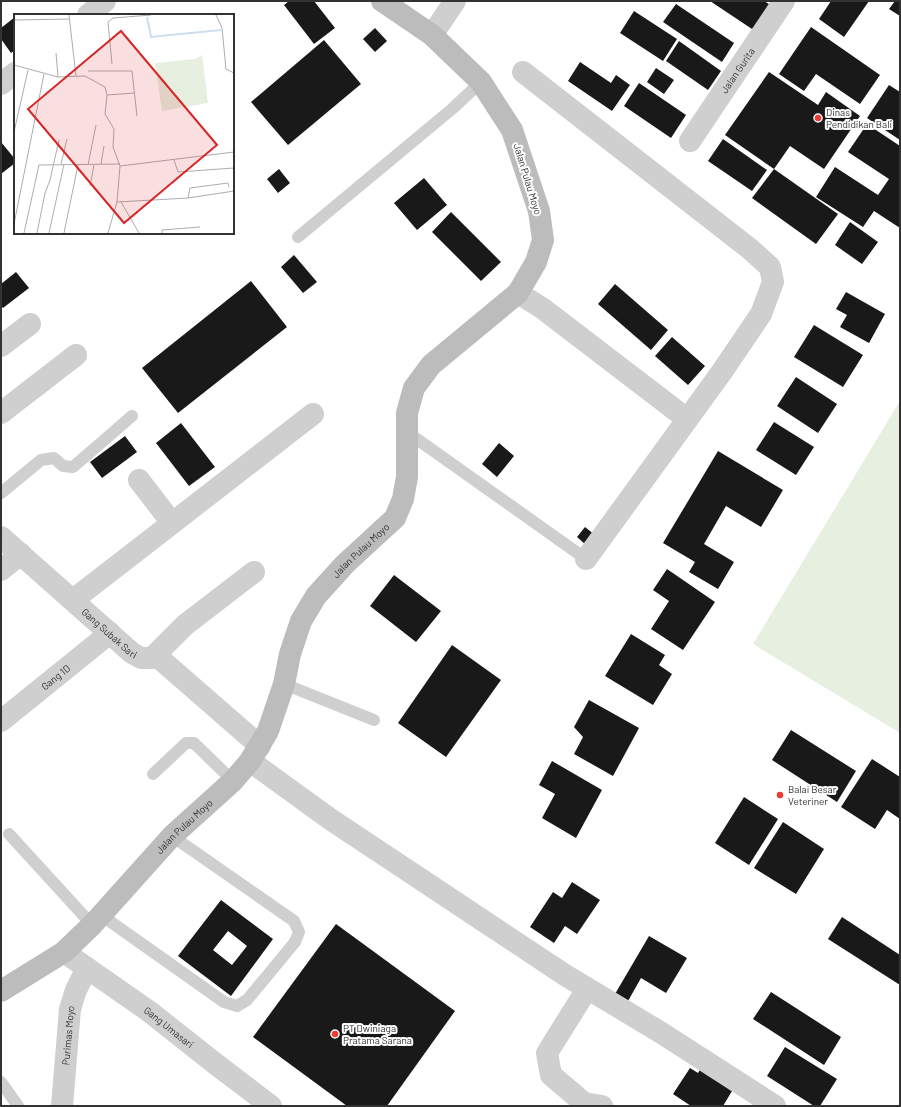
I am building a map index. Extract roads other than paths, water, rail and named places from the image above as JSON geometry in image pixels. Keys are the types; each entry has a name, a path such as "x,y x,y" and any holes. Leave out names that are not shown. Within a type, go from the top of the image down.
{"street":[{"path":"89,14 105,1"},
{"name":"Jalan Pulau Moyo","path":"1,992 64,952 97,920 172,836 230,778 249,743 268,731 284,684 290,654 301,621 316,596 345,564 395,518 403,499 406,484 407,413 414,388 431,365 518,293 536,262 543,240 539,211 512,130 481,82 432,35 382,1"},
{"path":"432,35 455,1"},
{"name":"Jalan Gurita","path":"690,141 784,1"},
{"path":"523,72 750,249 770,267 773,282 761,314 721,373 586,559"},
{"path":"1,84 14,74"},
{"path":"518,293 542,308 687,419"},
{"path":"1,346 30,324"},
{"path":"1,413 76,355"},
{"path":"74,600 313,414"},
{"path":"139,480 172,523"},
{"name":"Gang Subak Sari","path":"1,537 74,600 135,656 141,658 153,657 162,660 330,818 586,989 660,1032 775,1106"},
{"path":"1,570 21,554"},
{"path":"153,657 185,625 254,572"},
{"name":"Gang 1D","path":"1,721 110,633"},
{"name":"Gang Umasari","path":"64,952 150,1012 271,1106"},
{"name":"Purimas Moyo","path":"62,1106 70,1009 76,990 86,968"},
{"path":"586,989 547,1053 551,1075 584,1103 602,1106"}],"lane":[{"path":"298,238 452,109 481,82"},
{"path":"1,493 41,460 54,458 63,466 73,467 132,416"},
{"path":"407,432 586,559"},
{"path":"284,684 374,720"},
{"path":"153,774 186,743 194,743 230,778"},
{"path":"9,834 84,916 97,920 224,1002 237,1006 247,1000 295,942 299,932 294,921 172,836"},
{"path":"1,1082 18,1106"}],"place":[{"name":"Dinas Pendidikan Bali","path":"818,118"},
{"name":"Balai Besar Veteriner","path":"780,795"},
{"name":"PT Dwiniaga Pratama Sarana","path":"335,1034"}]}
